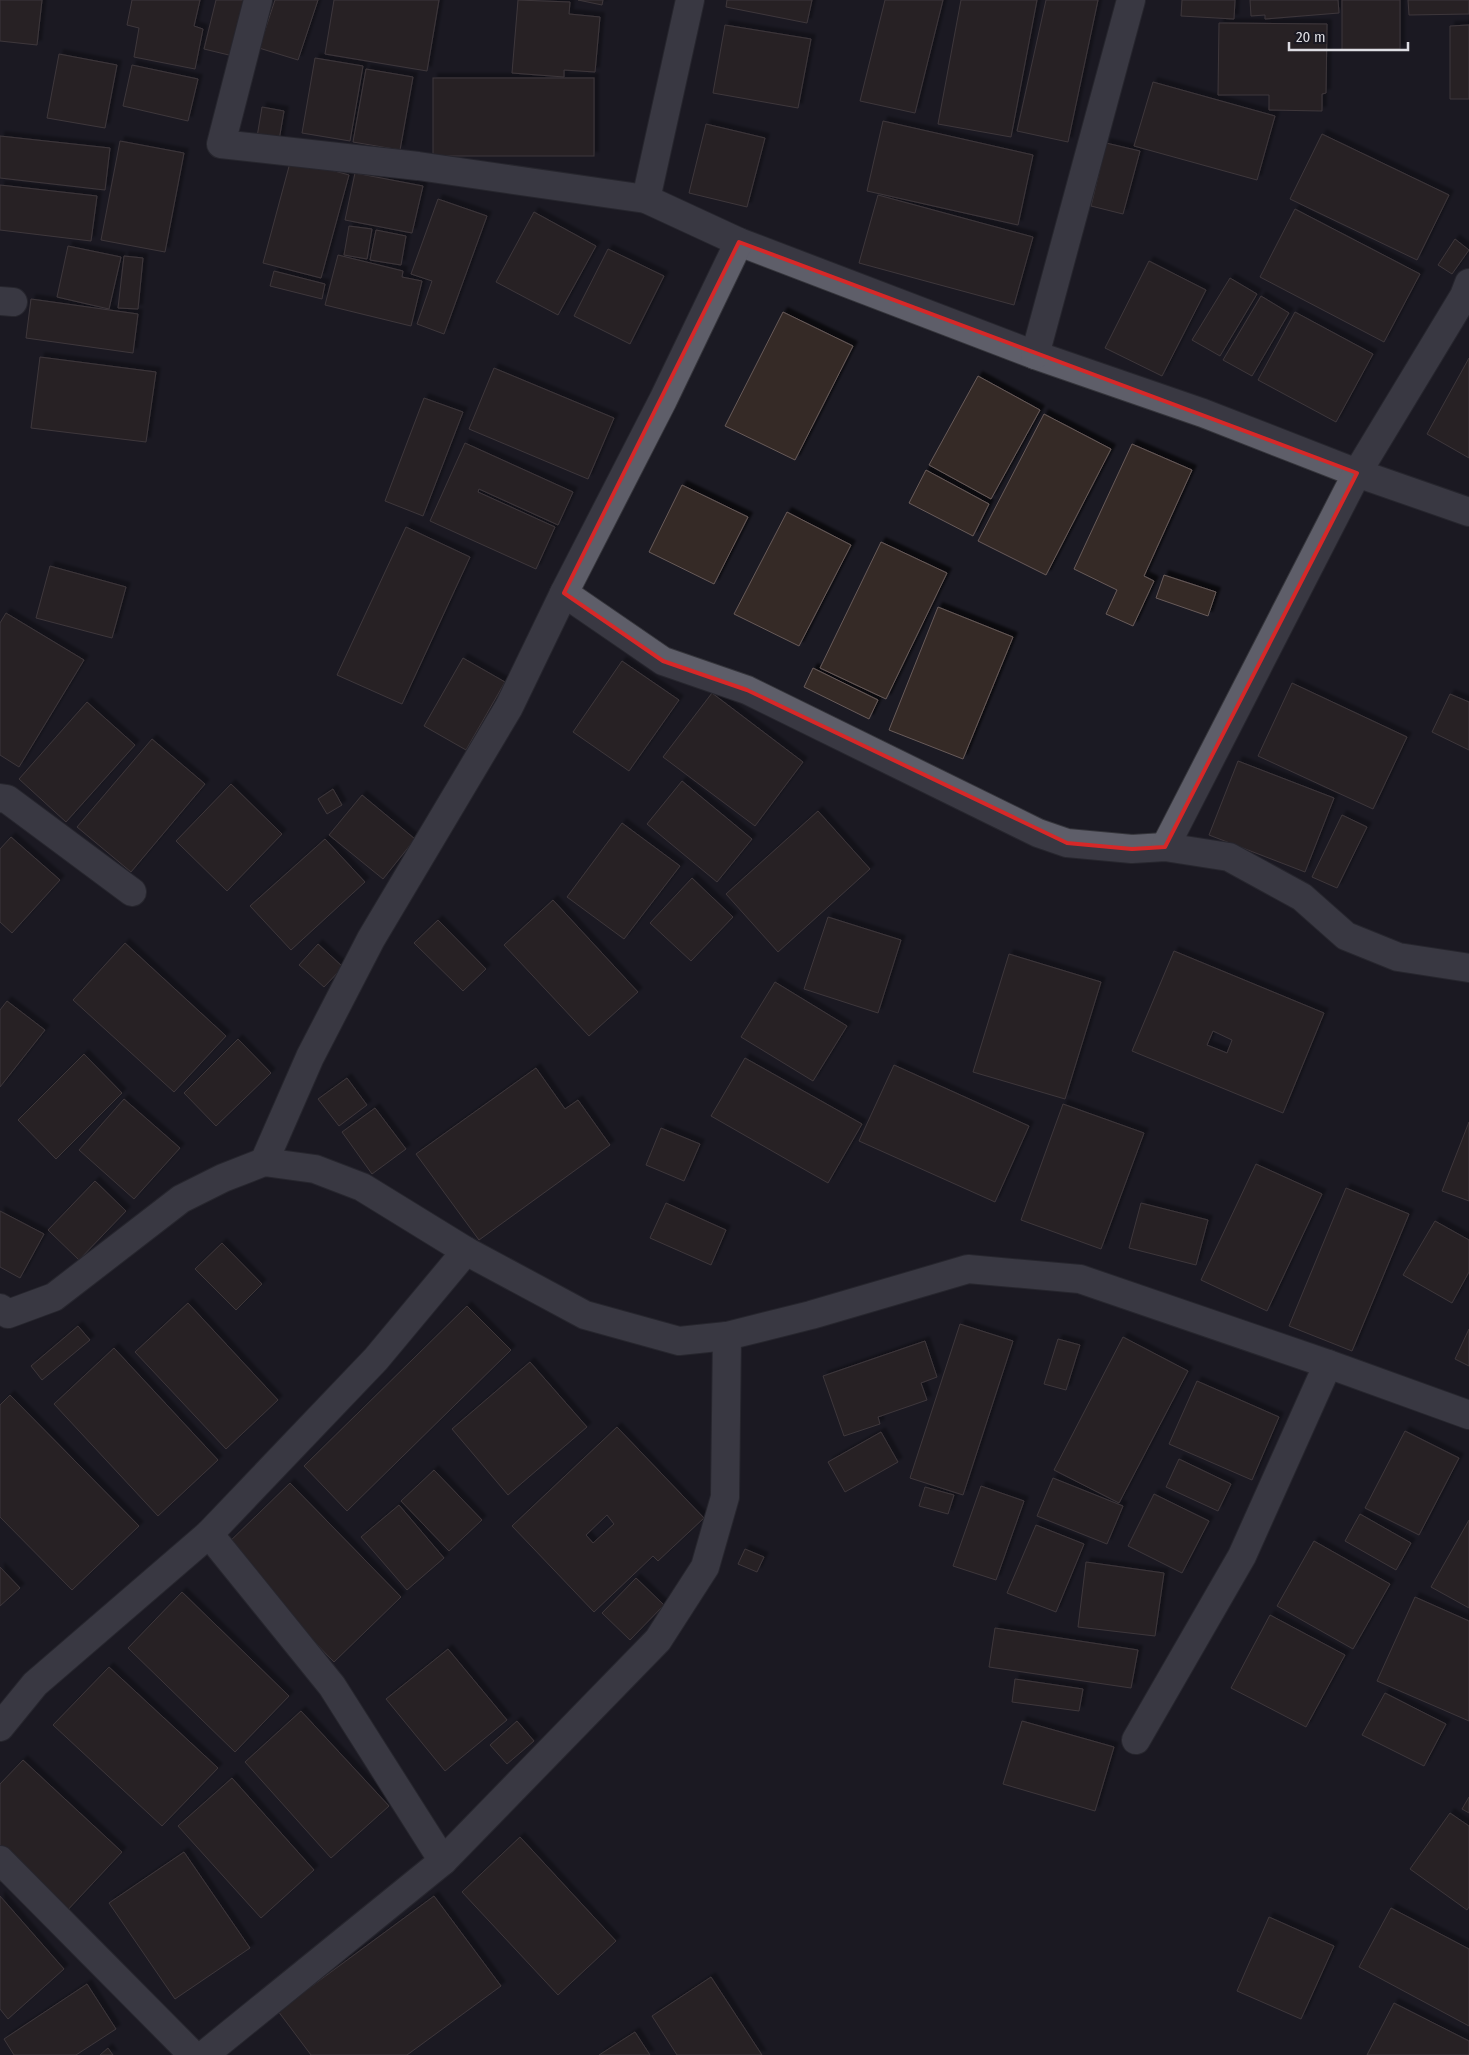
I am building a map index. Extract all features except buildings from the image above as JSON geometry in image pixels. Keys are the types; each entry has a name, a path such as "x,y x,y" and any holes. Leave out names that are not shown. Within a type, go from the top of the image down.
{"street":[{"path":"258,0 221,144 418,166 646,199 739,242 1035,354 1203,413 1357,473 1469,512"},
{"path":"646,199 690,0"},
{"path":"1035,354 1130,0"},
{"path":"264,1162 310,1057 370,940 509,707 564,593 663,400 739,242"},
{"path":"1165,847 1357,473 1464,296 1469,283"},
{"path":"564,593 663,662 747,690 1038,833 1067,843 1132,849 1165,847 1229,857 1302,898 1346,936 1354,940 1398,957 1469,968"},
{"path":"0,798 7,799 132,892"},
{"path":"3,1318 54,1298 181,1200 222,1178 264,1162 315,1169 362,1187 466,1251 585,1315 679,1341 727,1336 811,1315 968,1269 1080,1279 1328,1364 1469,1415"},
{"path":"0,1727 35,1684 208,1534 376,1359 466,1251"},
{"path":"204,2055 443,1861 658,1640 705,1567 725,1497 727,1336"},
{"path":"1136,1740 1242,1556 1328,1364"},
{"path":"208,1534 332,1686 443,1861"},
{"path":"0,1860 193,2055"}],"highlighted area":[{"path":"739,242 1357,473 1165,847 1132,849 1067,843 747,690 663,661 564,593"}]}
